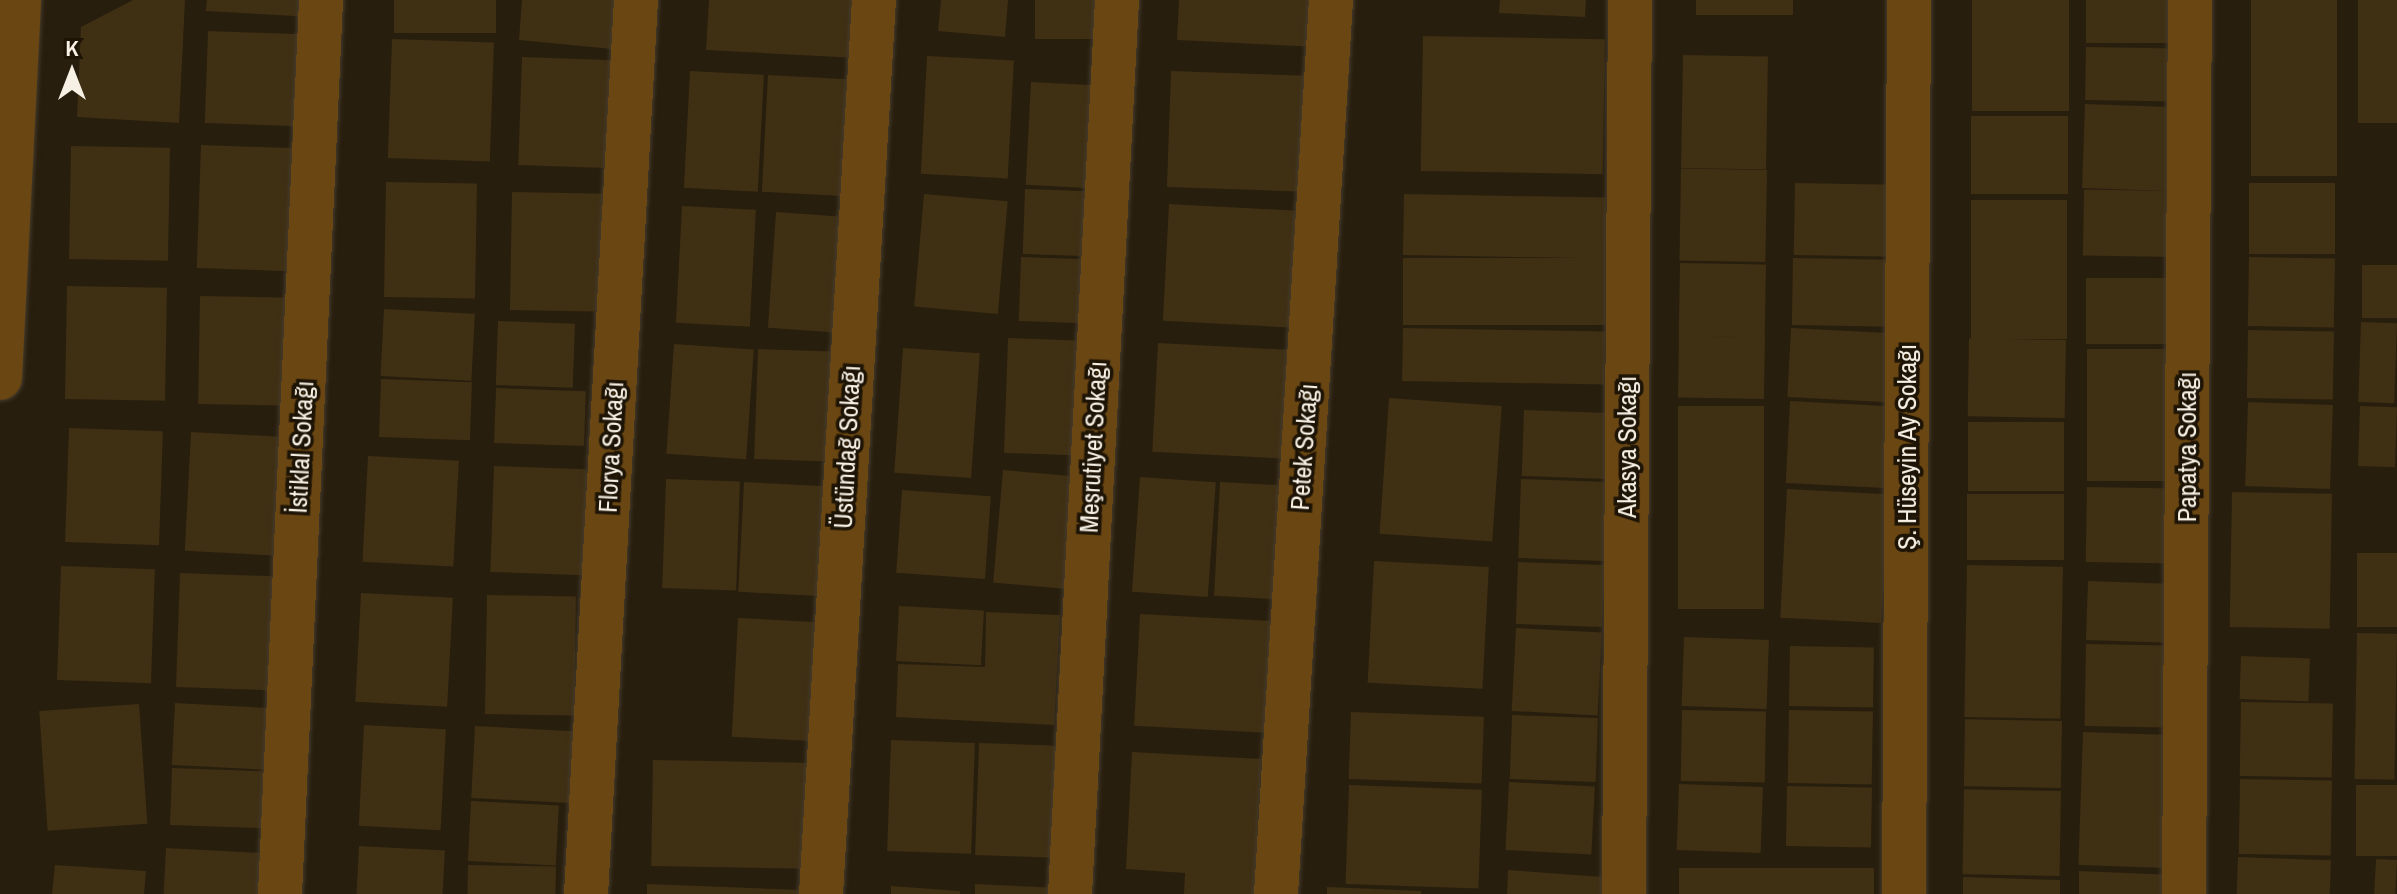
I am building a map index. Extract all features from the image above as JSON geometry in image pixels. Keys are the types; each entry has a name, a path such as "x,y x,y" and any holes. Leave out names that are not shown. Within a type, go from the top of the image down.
{"street":[{"path":"0,378 19,0"},
{"name":"İstiklal Sokağı","path":"280,894 321,0"},
{"name":"Florya Sokağı","path":"586,894 636,0"},
{"name":"Üstündağ Sokağı","path":"821,894 874,0"},
{"name":"Meşrutiyet Sokağı","path":"1070,894 1117,0"},
{"name":"Petek Sokağı","path":"1276,894 1331,0"},
{"name":"Akasya Sokağı","path":"1624,894 1630,0"},
{"name":"Ş. Hüseyin Ay Sokağı","path":"1904,894 1909,0"},
{"name":"Papatya Sokağı","path":"2184,894 2190,0"}],"building":[{"path":"133,0 185,0 179,123 77,117 81,27"},
{"path":"207,0 313,0 312,17 206,11"},
{"path":"394,0 496,0 496,33 394,33"},
{"path":"522,0 616,0 612,49 519,40"},
{"path":"709,0 859,0 856,58 706,50"},
{"path":"941,0 1008,0 1005,37 938,31"},
{"path":"1035,0 1106,0 1106,39 1035,39"},
{"path":"1179,0 1319,0 1317,47 1177,40"},
{"path":"1500,0 1586,0 1585,17 1499,13"},
{"path":"1696,0 1793,0 1793,15 1696,15"},
{"path":"1972,0 2069,0 2069,111 1972,111"},
{"path":"2086,0 2178,0 2178,43 2086,43"},
{"path":"2251,0 2337,0 2337,176 2251,176"},
{"path":"2358,0 2397,0 2397,123 2358,123"},
{"path":"208,31 309,35 306,126 205,123"},
{"path":"1423,36 1605,39 1603,174 1421,171"},
{"path":"392,39 494,43 490,161 388,158"},
{"path":"2086,47 2178,49 2177,102 2085,100"},
{"path":"1683,55 1768,56 1766,169 1681,168"},
{"path":"927,56 1014,61 1008,178 921,174"},
{"path":"522,57 616,60 612,168 518,165"},
{"path":"690,71 764,75 758,192 684,188"},
{"path":"1171,71 1307,76 1303,192 1167,187"},
{"path":"768,75 853,79 847,196 762,192"},
{"path":"1031,82 1105,86 1100,189 1026,185"},
{"path":"2085,104 2177,107 2174,191 2082,188"},
{"path":"1971,116 2068,116 2068,194 1971,194"},
{"path":"201,145 302,149 298,271 197,268"},
{"path":"71,146 170,148 168,261 69,259"},
{"path":"1681,168 1767,170 1765,262 1679,260"},
{"path":"386,182 477,184 475,299 384,297"},
{"path":"1795,183 1895,185 1894,257 1794,255"},
{"path":"2249,183 2335,183 2335,254 2249,254"},
{"path":"1025,189 1098,192 1096,257 1023,254"},
{"path":"2084,189 2176,191 2175,257 2083,255"},
{"path":"512,192 607,194 605,312 510,310"},
{"path":"924,194 1008,201 998,314 914,307"},
{"path":"1404,194 1606,198 1605,259 1403,255"},
{"path":"1971,200 2067,200 2067,339 1971,339"},
{"path":"1169,204 1306,211 1300,328 1163,321"},
{"path":"682,206 756,210 750,327 676,323"},
{"path":"776,212 844,217 836,332 768,328"},
{"path":"1021,257 1094,260 1092,324 1019,321"},
{"path":"2249,257 2335,259 2334,327 2248,326"},
{"path":"1403,258 1605,258 1605,325 1403,325"},
{"path":"1793,258 1893,260 1892,327 1792,325"},
{"path":"1680,263 1766,265 1765,337 1679,336"},
{"path":"2362,265 2397,265 2397,318 2362,318"},
{"path":"2086,278 2174,278 2174,344 2086,344"},
{"path":"67,286 167,288 165,401 65,399"},
{"path":"200,296 297,298 295,406 198,404"},
{"path":"384,309 475,314 471,381 380,376"},
{"path":"498,321 575,324 573,388 496,385"},
{"path":"2361,322 2397,323 2394,403 2358,402"},
{"path":"1403,328 1605,332 1604,385 1402,381"},
{"path":"1791,328 1892,333 1888,402 1787,397"},
{"path":"2248,330 2334,332 2333,399 2247,398"},
{"path":"1679,335 1765,337 1764,399 1678,397"},
{"path":"1008,338 1084,341 1080,456 1004,453"},
{"path":"1969,338 2066,340 2065,418 1968,416"},
{"path":"1158,343 1298,350 1292,459 1152,452"},
{"path":"674,344 754,350 746,459 666,454"},
{"path":"903,348 980,353 971,478 894,473"},
{"path":"758,349 833,352 829,462 754,459"},
{"path":"2087,349 2174,349 2174,481 2087,481"},
{"path":"381,379 472,382 470,440 379,437"},
{"path":"496,388 586,391 584,446 494,443"},
{"path":"1389,398 1502,406 1492,542 1380,534"},
{"path":"1790,401 1890,406 1886,488 1786,483"},
{"path":"2248,402 2333,405 2330,489 2245,486"},
{"path":"1678,406 1764,406 1764,609 1678,609"},
{"path":"2360,406 2397,407 2395,467 2358,466"},
{"path":"1524,410 1609,413 1607,479 1522,476"},
{"path":"1968,422 2064,422 2064,491 1968,491"},
{"path":"69,428 163,431 159,545 65,542"},
{"path":"191,432 294,437 288,556 185,551"},
{"path":"368,456 459,461 453,567 362,562"},
{"path":"494,466 587,469 583,575 490,572"},
{"path":"1003,470 1077,476 1067,589 993,583"},
{"path":"1140,477 1216,482 1208,597 1132,592"},
{"path":"666,479 740,482 736,591 662,588"},
{"path":"1521,479 1607,482 1604,561 1518,558"},
{"path":"744,482 827,486 821,596 738,592"},
{"path":"1220,482 1284,485 1278,599 1214,596"},
{"path":"2087,487 2175,489 2174,564 2086,562"},
{"path":"1787,489 1888,494 1881,623 1780,618"},
{"path":"902,490 991,496 985,579 896,573"},
{"path":"2232,492 2332,494 2330,629 2230,627"},
{"path":"1967,494 2064,494 2064,560 1967,560"},
{"path":"2357,553 2397,553 2397,627 2357,627"},
{"path":"1374,561 1489,567 1482,689 1368,683"},
{"path":"1518,562 1604,565 1602,627 1516,624"},
{"path":"1967,565 2063,567 2060,719 1964,717"},
{"path":"61,566 155,569 151,683 57,680"},
{"path":"180,573 274,576 270,690 176,687"},
{"path":"2088,581 2183,584 2181,643 2086,640"},
{"path":"361,593 453,598 447,707 355,702"},
{"path":"487,595 576,597 574,716 485,714"},
{"path":"899,606 984,610 981,665 896,661"},
{"path":"986,612 1060,615 1054,725 896,717 898,664 985,667"},
{"path":"1140,614 1277,621 1271,733 1134,726"},
{"path":"738,618 819,622 813,741 732,737"},
{"path":"1516,628 1602,633 1598,715 1512,711"},
{"path":"2357,633 2397,634 2394,780 2354,779"},
{"path":"1684,637 1769,640 1767,709 1682,706"},
{"path":"2086,644 2181,646 2180,728 2085,726"},
{"path":"1790,646 1874,647 1873,707 1789,706"},
{"path":"2241,656 2310,658 2308,701 2239,699"},
{"path":"2241,702 2333,704 2332,778 2240,776"},
{"path":"175,703 270,708 267,770 172,765"},
{"path":"139,704 147,824 48,831 39,711"},
{"path":"1682,710 1766,711 1765,782 1681,781"},
{"path":"1789,710 1873,711 1872,784 1788,783"},
{"path":"1351,712 1484,717 1482,784 1349,779"},
{"path":"1512,715 1598,718 1596,782 1510,779"},
{"path":"1965,719 2062,721 2061,788 1964,786"},
{"path":"364,725 446,729 441,830 359,826"},
{"path":"475,726 588,732 584,804 471,798"},
{"path":"2083,732 2178,735 2173,868 2078,865"},
{"path":"891,740 975,743 971,854 887,851"},
{"path":"979,743 1057,746 1053,858 975,855"},
{"path":"1132,752 1261,759 1254,894 1184,894 1185,873 1126,869"},
{"path":"653,760 809,763 807,869 651,866"},
{"path":"172,768 267,771 265,828 170,825"},
{"path":"2240,779 2332,781 2331,856 2239,854"},
{"path":"1509,782 1595,787 1591,854 1505,850"},
{"path":"1679,784 1763,787 1761,853 1677,850"},
{"path":"1349,785 1482,790 1478,889 1346,884"},
{"path":"2356,785 2397,785 2397,856 2356,856"},
{"path":"1787,786 1872,787 1871,847 1786,846"},
{"path":"1964,789 2061,791 2060,876 1963,874"},
{"path":"471,801 559,806 556,866 468,861"},
{"path":"359,846 445,851 443,894 356,894"},
{"path":"166,848 269,853 267,894 164,894"},
{"path":"2238,857 2331,860 2330,894 2237,894"},
{"path":"2376,859 2397,860 2395,894 2374,894"},
{"path":"55,865 146,871 144,894 52,894"},
{"path":"468,865 556,867 556,894 467,894"},
{"path":"1679,868 1874,868 1874,894 1679,894"},
{"path":"1508,870 1603,877 1602,894 1507,894"},
{"path":"2079,871 2174,875 2174,894 2079,894"},
{"path":"1963,877 2060,880 2060,894 1963,894"},
{"path":"647,884 801,890 801,894 647,894"},
{"path":"975,884 1060,888 1059,894 975,894"},
{"path":"891,886 960,891 960,894 891,894"},
{"path":"1327,887 1421,891 1421,894 1327,894"}]}
